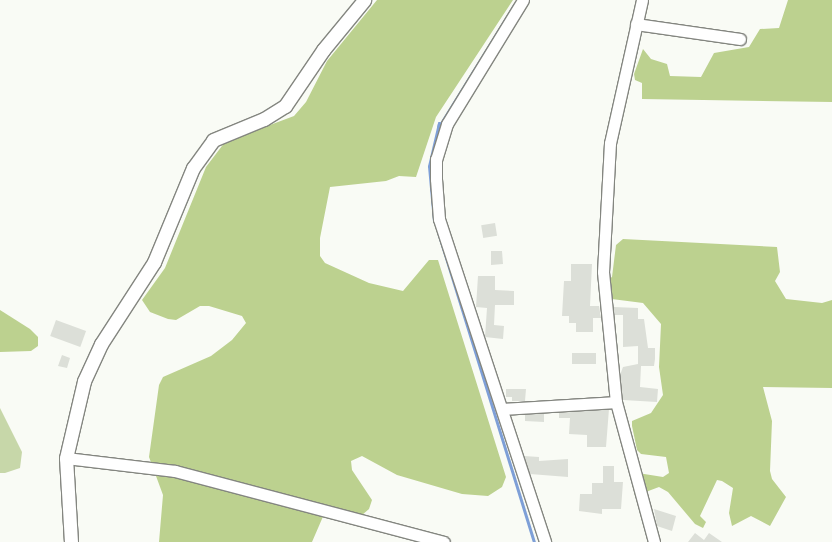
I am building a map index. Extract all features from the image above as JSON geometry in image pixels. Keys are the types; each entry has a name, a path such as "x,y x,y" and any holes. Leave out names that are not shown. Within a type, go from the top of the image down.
{"main road":[{"path":"71,542 66,458 84,381 101,344 154,262 204,150 228,131 264,119 285,106 323,50 364,0"}],"street":[{"path":"523,0 447,124 436,159 439,219 503,410 545,542"},
{"path":"642,0 610,143 603,272 616,402 654,542"},
{"path":"636,24 740,39"},
{"path":"503,410 616,402"},
{"path":"66,458 175,471 444,542"}],"green space":[{"path":"377,0 513,0 436,117 416,177 399,176 386,181 330,187 320,238 320,256 325,263 369,283 403,291 429,260 438,260 506,477 502,487 488,496 462,494 397,475 362,456 351,461 352,470 372,500 369,509 362,515 354,514 328,505 312,542 159,542 163,495 149,457 159,385 163,377 211,356 232,340 246,323 242,316 209,306 200,306 176,320 168,319 150,312 142,300 165,268 206,167 225,142 294,116 306,102 327,61"},
{"path":"788,0 832,0 832,102 642,99 642,83 635,80 634,74 643,49 651,59 667,64 670,76 701,77 714,53 749,47 760,29 779,28"},
{"path":"623,239 777,247 780,272 775,281 786,299 822,303 832,300 832,388 763,387 772,421 770,471 772,479 786,497 770,526 751,516 732,526 729,513 733,488 722,481 717,480 700,516 706,522 703,528 695,524 668,492 659,487 635,496 631,478 638,473 663,477 669,473 666,457 641,454 637,450 632,426 632,421 651,413 663,395 659,367 661,324 643,303 604,298 607,280 612,277 616,245"},
{"path":"0,310 30,329 38,337 38,346 31,351 0,352"},
{"path":"0,408 22,452 20,468 5,473 0,473"}],"building":[{"path":"495,223 497,236 483,238 481,225"},
{"path":"491,251 502,251 503,264 491,265"},
{"path":"571,264 592,264 590,306 599,306 601,318 593,318 593,332 576,332 576,323 569,323 569,316 562,316 564,281 571,281"},
{"path":"478,276 495,276 495,290 514,291 514,305 495,305 494,325 504,326 503,339 485,337 487,308 476,307"},
{"path":"614,307 638,308 638,319 644,319 648,348 655,348 655,359 654,366 641,366 640,387 658,389 657,402 623,400 620,375 623,367 638,364 638,346 623,347 623,315 614,315"},
{"path":"56,320 86,331 80,347 50,336"},
{"path":"572,353 596,353 596,364 572,364"},
{"path":"62,355 70,358 67,368 58,366"},
{"path":"506,389 526,389 525,401 512,401 512,397 506,397"},
{"path":"609,409 606,447 587,447 587,435 569,434 570,418 559,418 559,413"},
{"path":"544,413 544,422 525,421 525,415"},
{"path":"524,456 539,457 539,461 568,459 568,477 530,474"},
{"path":"603,466 614,466 614,482 623,482 621,509 602,509 602,514 579,511 580,494 592,494 592,483 603,483"},
{"path":"654,509 676,516 672,531 657,526"},
{"path":"695,533 704,540 709,533 722,542 688,542"}],"waterway":[{"path":"434,221 429,166 439,123 438,128 514,5"},
{"path":"438,232 534,542"}]}
